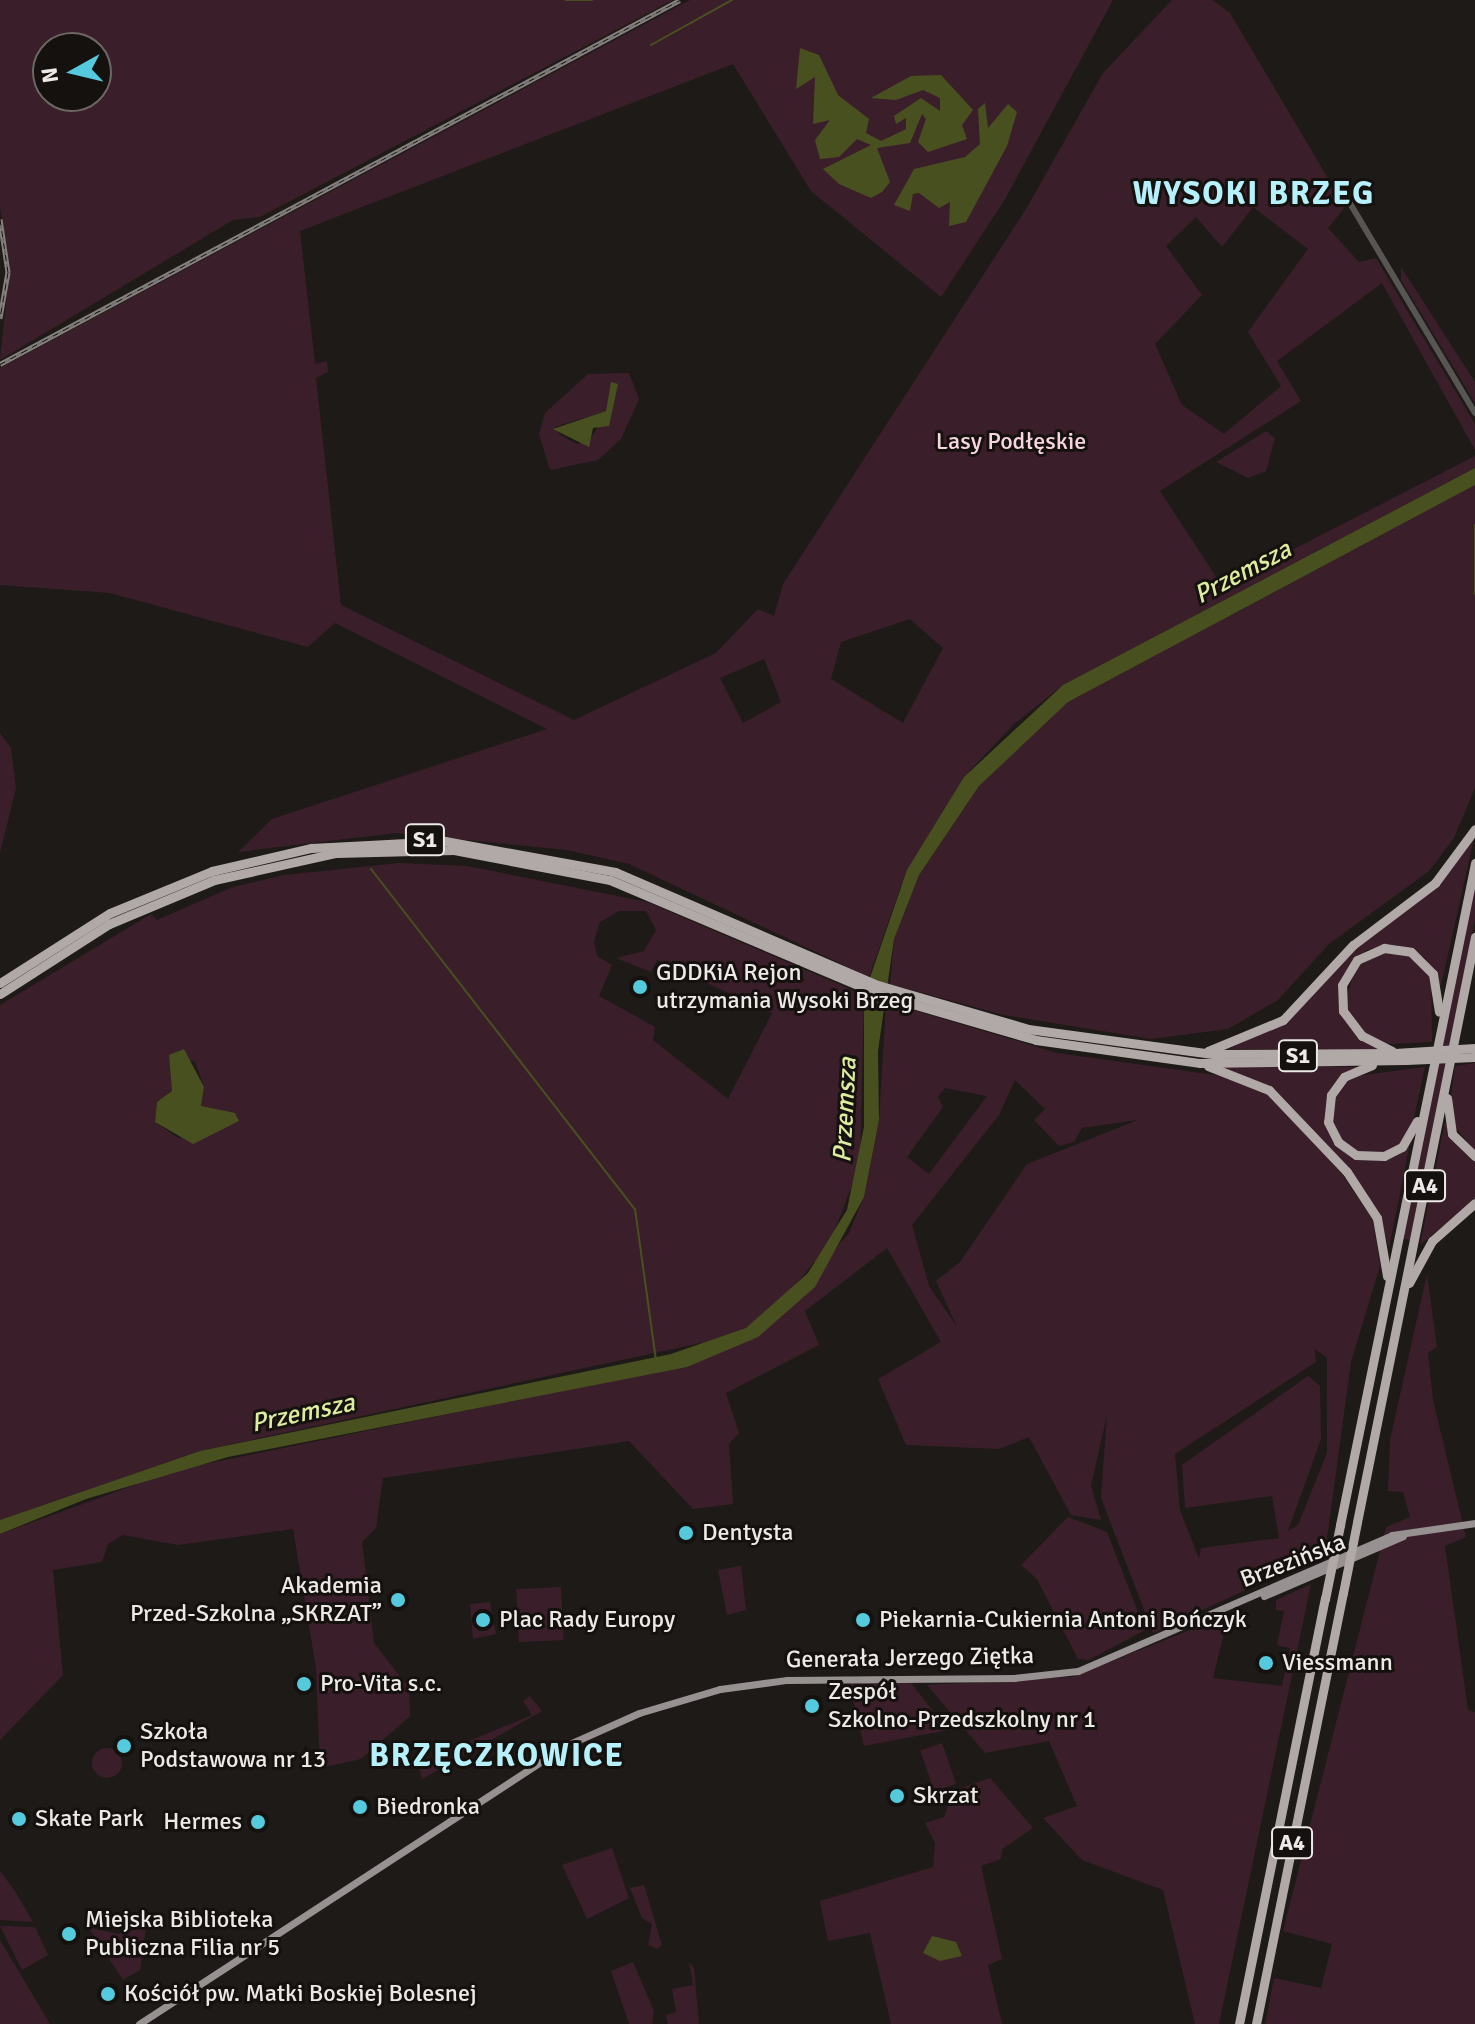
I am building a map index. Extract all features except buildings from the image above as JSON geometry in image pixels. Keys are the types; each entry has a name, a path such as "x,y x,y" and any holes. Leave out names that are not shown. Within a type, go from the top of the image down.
{"highway":[{"path":"1200,1058 1242,1043 1283,1020 1353,945 1435,883 1475,829"},
{"name":"S1","path":"0,983 93,923 190,879 293,851 406,840 499,846 593,865 817,964"},
{"name":"S1","path":"0,994 86,937 183,891 293,860 394,849 485,853 587,873 908,1000 1062,1036 1200,1058 1381,1062 1475,1057"},
{"name":"A4","path":"1239,2024 1475,863"},
{"name":"A4","path":"1256,2024 1475,937"},
{"path":"1395,1053 1357,1032 1341,1005 1347,973 1371,951 1404,950 1428,967 1439,1032"},
{"path":"1463,997 1475,972"},
{"name":"S1","path":"1200,1058 1475,1048"},
{"path":"1200,1058 1269,1090 1347,1172 1377,1218 1388,1287"},
{"path":"1381,1062 1349,1074 1333,1090 1327,1118 1338,1142 1361,1157 1389,1155 1405,1143 1424,1107"},
{"path":"1447,1076 1450,1131 1475,1156"},
{"path":"1403,1297 1432,1241 1475,1203"}],"main road":[{"name":"Brzezińska","path":"1233,1606 1418,1532 1475,1523"},
{"name":"Generała Jerzego Ziętka","path":"139,2024 540,1762 628,1717 720,1689 787,1680 1067,1673 1233,1606"}],"street":[{"path":"1348,200 1475,413"}],"green space":[{"path":"0,0 673,0 260,217 233,220 0,360 10,264 0,208"},
{"name":"Lasy Podłęskie","path":"690,0 1113,0 1004,201 941,297 811,191 733,64 300,231 315,364 327,361 328,372 316,378 341,605 574,720 716,653 758,609 774,616 783,584 1026,209 1103,73 1172,0 1212,0 1230,13 1345,207 1328,228 1359,262 1376,258 1475,424 1475,450 1382,283 1277,361 1301,401 1160,491 1222,586 1475,456 1475,468 1063,685 1014,724 964,777 901,886 869,977 629,864 567,850 396,833 238,852 272,819 547,729 335,623 308,647 110,593 0,585 0,368","holes":["1253,207 1308,249 1248,332 1281,386 1224,434 1182,405 1155,344 1202,295 1166,246 1196,217 1222,247","910,619 943,648 903,723 831,679 841,642","764,659 781,702 743,723 720,678"]},
{"path":"1401,267 1475,382 1475,403 1401,280"},
{"path":"629,373 639,399 621,439 598,460 550,470 539,434 545,413 588,374","holes":["611,383 612,405 589,441 577,444 560,435 555,427 606,411"]},
{"path":"1266,431 1275,438 1266,471 1248,478 1216,462"},
{"path":"1475,485 1475,788 1454,838 1429,871 1329,944 1278,1000 1228,1029 1151,1039 1004,1015 890,984 894,939 919,875 979,786 1026,737 1068,702"},
{"path":"0,733 11,748 16,788 0,853"},
{"path":"1474,838 1441,986 1425,958 1397,945 1367,950 1343,975 1348,1024 1390,1050 1229,1049 1285,1021 1354,947 1445,876"},
{"path":"399,863 467,866 647,902 864,995 860,1164 830,1243 782,1301 746,1328 715,1340 200,1451 0,1520 0,1005 151,914 157,920 233,887 284,875","holes":["619,911 646,911 656,930 644,951 616,958 651,972 657,960 772,1013 728,1099 653,1040 655,1027 599,996 612,965 597,956 594,941 600,922","169,1055 195,1062 204,1087 201,1107 237,1118 201,1136 178,1138 155,1122 157,1102 172,1091"]},
{"path":"1475,883 1475,920 1410,1240 1402,1238"},
{"path":"1380,951 1405,953 1431,975 1432,1042 1386,1044 1365,1034 1344,1005 1357,963"},
{"path":"886,1002 1057,1053 1237,1078 1276,1100 1339,1170 1373,1220 1380,1266 1351,1362 1325,1553 1153,1633 1101,1498 1107,1415 1091,1486 1101,1520 1071,1515 1029,1437 999,1449 906,1445 878,1379 941,1342 887,1248 805,1311 819,1345 726,1393 739,1433 729,1444 733,1504 693,1509 629,1441 383,1478 376,1528 362,1542 374,1643 409,1688 410,1716 361,1759 320,1768 316,1668 293,1529 178,1545 123,1535 108,1544 102,1562 53,1570 63,1675 0,1740 0,1534 176,1470 605,1382 757,1337 849,1233 864,1197 879,1120","holes":["1015,1080 1045,1109 1034,1120 1059,1146 1074,1142 1082,1128 1138,1120 1027,1164 960,1262 936,1281 957,1327 929,1286 912,1225 999,1115","945,1088 987,1096 929,1174 907,1157 943,1107 938,1097","1315,1349 1327,1358 1327,1453 1298,1525 1288,1531 1321,1439 1320,1386 1308,1376 1182,1465 1185,1508 1272,1496 1279,1538 1201,1548 1199,1559 1180,1510 1175,1454 1316,1362"]},
{"path":"1475,1063 1475,1152 1452,1123 1451,1097 1455,1066"},
{"path":"1217,1065 1362,1067 1326,1099 1325,1120 1359,1160 1383,1159 1410,1143 1389,1248 1381,1220 1294,1109 1264,1084"},
{"path":"1425,1067 1411,1131 1392,1152 1353,1153 1332,1131 1331,1100 1348,1077"},
{"path":"1445,1122 1475,1160 1475,1200 1420,1245"},
{"path":"1427,1274 1437,1347 1428,1353 1433,1400 1466,1537 1445,1546 1468,1710 1475,1712 1475,2024 1265,2024 1274,1978 1321,1988 1332,1944 1283,1931 1386,1527 1410,1517 1403,1492 1388,1491 1390,1440"},
{"path":"1068,1517 1107,1532 1145,1630 1089,1660 1078,1659 1037,1579 1021,1565"},
{"path":"741,1566 746,1610 727,1615 718,1570"},
{"path":"1311,1584 1219,2024 1195,2024 1163,1890 1082,1860 1043,1818 1077,1806 1049,1741 985,1753 927,1685 1072,1677 1218,1619 1226,1625 1213,1678 1282,1686 1290,1648 1277,1645 1284,1611 1276,1610 1276,1600"},
{"path":"561,1587 564,1640 519,1642 516,1589"},
{"name":"Plac Rady Europy","path":"490,1602 496,1634 473,1639 470,1604"},
{"path":"907,1678 948,1730 864,1746 849,1683"},
{"path":"530,1696 542,1711 422,1779 418,1762 532,1715 523,1701"},
{"path":"942,1743 956,1784 934,1791 920,1750"},
{"path":"107,1748 118,1752 122,1763 118,1774 107,1778 96,1774 92,1763 96,1752"},
{"path":"990,1778 1033,1828 1002,1849 1001,1859 981,1866 1002,1959 988,1965 1002,2024 891,2024 870,1933 828,1941 820,1901 933,1867 935,1843 925,1823 944,1817 953,1791"},
{"path":"612,1848 629,1898 587,1919 562,1865"},
{"path":"0,1871 15,1891 33,1922 0,1920"},
{"path":"644,1885 662,1945 657,1949 648,1945 652,1924 642,1918 630,1888"},
{"path":"0,1926 35,1927 48,1955 22,1970"},
{"path":"88,1927 118,1934 146,1927 140,1970 123,1980"},
{"path":"0,1940 50,2024 0,2024"},
{"path":"633,1962 654,2011 652,2024 629,2024 611,1971"},
{"path":"689,1962 694,1968 699,2024 668,2024 666,2015 676,2012 672,1989 693,1985"}],"shaded area":[{"path":"800,48 819,55 838,95 869,119 866,133 881,141 906,129 906,118 896,124 894,116 921,98 940,111 940,98 923,90 896,100 871,98 911,76 941,75 973,110 962,125 967,139 928,152 918,142 926,119 922,114 910,143 877,148 890,182 882,192 871,198 839,184 823,169 871,145 857,139 839,157 820,159 815,140 830,120 813,124 815,77 796,89"},
{"path":"985,103 988,128 1008,104 1017,112 1007,146 966,222 949,226 950,202 939,208 919,193 913,194 910,211 894,205 914,169 965,157 980,144 978,109"},
{"path":"611,382 618,384 609,426 593,428 589,447 553,429 606,411"},
{"path":"1475,468 1475,485 1068,702 979,786 919,875 894,939 878,1051 879,1120 864,1197 815,1287 758,1337 687,1367 228,1457 86,1499 0,1534 0,1520 200,1451 671,1354 746,1328 808,1273 847,1210 864,1127 864,995 907,870 964,777 1063,685"},
{"path":"184,1049 204,1087 201,1106 235,1113 239,1121 193,1144 155,1122 157,1102 172,1091 169,1055"},
{"path":"932,1936 956,1942 962,1956 940,1961 923,1953"}],"waterway":[{"path":"566,0 592,0"},
{"path":"651,45 732,0"},
{"path":"1475,525 1475,594"},
{"path":"371,869 635,1209 656,1360"}],"railway":[{"path":"0,364 680,0"},
{"path":"0,219 8,272 0,318"}],"place":[{"name":"GDDKiA Rejon utrzymania Wysoki Brzeg","path":"640,987"},
{"name":"Dentysta","path":"686,1533"},
{"name":"Akademia Przed-Szkolna „SKRZAT”","path":"398,1600"},
{"name":"Plac Rady Europy","path":"483,1620"},
{"name":"Piekarnia-Cukiernia Antoni Bończyk","path":"863,1620"},
{"name":"Viessmann","path":"1266,1663"},
{"name":"Pro-Vita s.c.","path":"304,1684"},
{"name":"Zespół Szkolno-Przedszkolny nr 1","path":"812,1706"},
{"name":"Szkoła Podstawowa nr 13","path":"124,1746"},
{"name":"Skrzat","path":"897,1796"},
{"name":"Biedronka","path":"360,1807"},
{"name":"Skate Park","path":"19,1819"},
{"name":"Hermes","path":"258,1822"},
{"name":"Miejska Biblioteka Publiczna Filia nr 5","path":"69,1934"},
{"name":"Kościół pw. Matki Boskiej Bolesnej","path":"108,1994"}],"district":[{"name":"WYSOKI BRZEG","path":"1254,194"},
{"name":"BRZĘCZKOWICE","path":"497,1756"}],"water label":[{"name":"Przemsza","path":"1243,573"},
{"name":"Przemsza","path":"846,1110"},
{"name":"Przemsza","path":"303,1414"}]}
